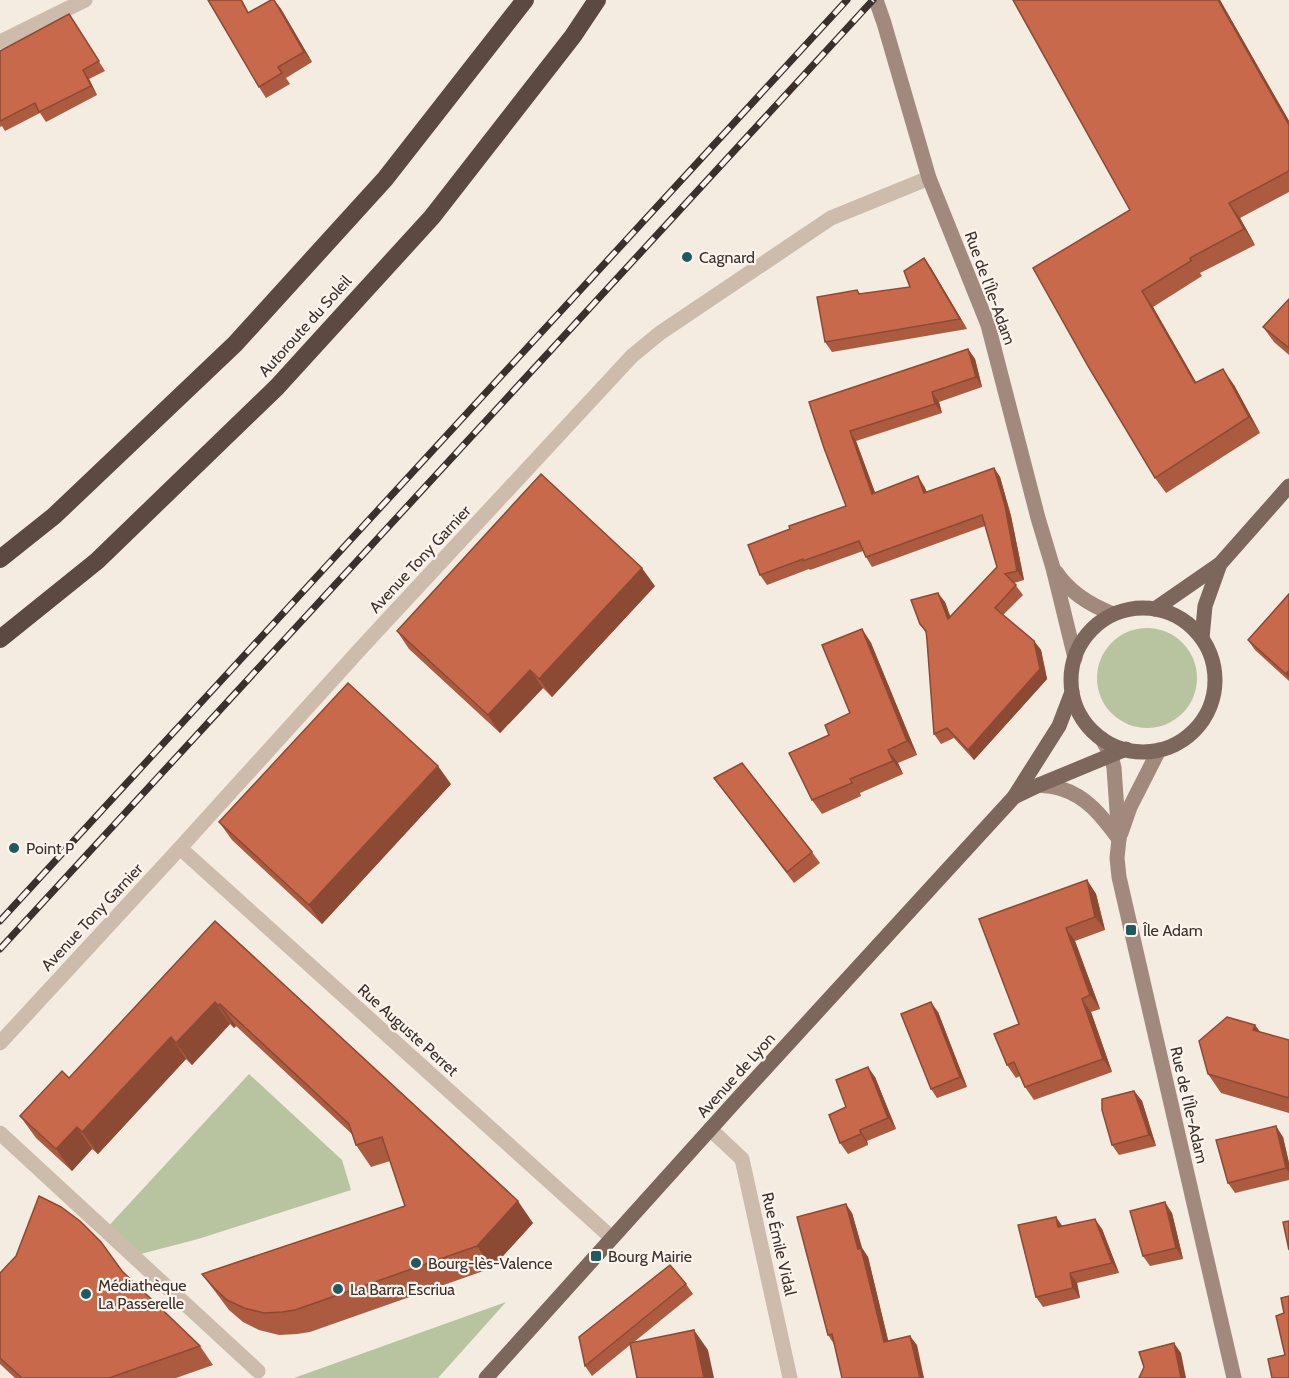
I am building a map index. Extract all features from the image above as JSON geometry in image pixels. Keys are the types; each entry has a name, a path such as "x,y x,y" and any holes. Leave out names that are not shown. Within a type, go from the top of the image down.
{"highway":[{"path":"0,560 54,516 235,344 385,179 525,0"},
{"name":"Autoroute du Soleil","path":"0,639 97,561 277,387 432,217 573,36 597,0"}],"main road":[{"path":"1155,609 1220,564 1289,486"},
{"path":"1202,638 1206,606 1220,564"},
{"path":"1134,608 1155,609 1189,624 1202,638 1215,672 1214,691 1209,708 1200,724 1187,737 1159,750 1142,752 1126,749 1102,739 1091,728 1078,711 1072,692 1071,674 1081,644 1101,621 1113,614 1134,608"},
{"path":"1014,797 1059,726 1072,692"},
{"path":"1014,797 1126,749"},
{"name":"Avenue de Lyon","path":"486,1378 1014,797"}],"street":[{"path":"0,42 85,0"},
{"name":"Rue de l'Île-Adam","path":"876,0 885,23 929,178 988,325 1075,658"},
{"name":"Avenue Tony Garnier","path":"0,1043 632,356 660,333 831,218 929,178"},
{"name":"Rue de l'Île-Adam","path":"1053,568 1063,583 1081,598 1113,614"},
{"name":"Rue de l'Île-Adam","path":"1102,739 1111,756 1114,768 1119,877 1234,1378"},
{"name":"Rue de l'Île-Adam","path":"1119,839 1130,807 1159,750"},
{"path":"1039,785 1062,788 1083,798 1101,815 1119,839"},
{"name":"Rue Auguste Perret","path":"180,848 612,1238"},
{"name":"Rue Émile Vidal","path":"711,1129 742,1159 790,1378"},
{"path":"0,1134 258,1371"}],"green space":[{"path":"1147,628 1175,636 1189,650 1197,678 1189,706 1175,720 1147,728 1119,720 1105,706 1097,678 1105,650 1119,636"},
{"path":"249,1074 342,1160 351,1190 198,1239 133,1256 104,1231"},
{"path":"506,1302 438,1378 294,1378"}],"building":[{"path":"208,0 241,0 248,13 274,0 304,52 278,67 282,73 259,87"},
{"path":"1013,0 1218,0 1289,125 1289,171 1229,203 1244,229 1190,258 1191,261 1142,291 1195,383 1223,369 1249,417 1155,478 1033,268 1130,210"},
{"path":"69,14 99,61 83,70 91,86 39,112 35,103 0,121 0,51"},
{"path":"924,258 960,319 825,342 817,297 857,290 859,294 910,287 904,271"},
{"path":"1289,299 1289,348 1263,327"},
{"path":"968,349 976,377 932,392 935,404 850,431 872,494 918,476 924,493 994,468 1005,506 1017,571 1005,574 1016,585 995,608 1034,641 1040,669 968,750 947,728 934,734 926,631 920,624 911,600 938,593 948,619 997,567 982,515 866,557 859,541 760,575 748,545 790,529 789,526 846,506 809,402"},
{"path":"541,474 642,568 539,679 530,670 488,715 397,631"},
{"path":"1289,594 1289,670 1286,674 1248,640"},
{"path":"862,629 907,741 888,750 893,761 850,779 852,783 812,800 789,753 829,735 825,725 850,713 822,645"},
{"path":"348,683 438,766 309,905 219,822"},
{"path":"742,763 812,852 787,872 714,778"},
{"path":"1087,880 1095,917 1066,928 1090,995 1082,999 1103,1059 1025,1087 1014,1062 1007,1065 994,1034 1019,1024 979,919"},
{"path":"215,921 518,1201 477,1246 295,1310 264,1313 244,1308 227,1300 214,1288 202,1274 405,1206 382,1137 356,1145 349,1124 220,1004 219,1006 215,1002 176,1043 171,1037 82,1132 77,1127 56,1149 20,1116 62,1071 69,1078"},
{"path":"931,1002 960,1077 931,1089 901,1014"},
{"path":"1227,1017 1255,1025 1253,1030 1289,1040 1289,1098 1208,1074 1199,1041"},
{"path":"868,1067 888,1118 860,1130 861,1134 840,1143 829,1115 846,1107 836,1080"},
{"path":"1134,1091 1149,1135 1112,1145 1102,1110 1102,1099"},
{"path":"1276,1126 1286,1168 1228,1183 1216,1140"},
{"name":"Médiathèque La Passerelle","path":"39,1196 61,1207 80,1221 101,1242 122,1271 200,1346 109,1378 22,1378 0,1358 0,1273 16,1256"},
{"path":"1165,1202 1176,1248 1143,1256 1130,1211"},
{"path":"846,1204 858,1249 861,1248 884,1342 910,1336 920,1378 842,1378 832,1334 828,1335 797,1217"},
{"path":"1056,1217 1058,1227 1095,1219 1112,1263 1070,1273 1073,1288 1036,1297 1018,1225"},
{"path":"1289,1221 1289,1250 1283,1222"},
{"path":"670,1265 686,1284 585,1366 579,1337"},
{"path":"1289,1296 1289,1378 1272,1378 1268,1359 1285,1355 1276,1316 1284,1313 1281,1298"},
{"path":"694,1330 704,1378 637,1378 630,1343"},
{"path":"1174,1343 1181,1378 1139,1378 1144,1367 1139,1352"}],"railway":[{"path":"0,921 847,0"},
{"path":"0,949 873,0"}],"place":[{"name":"Cagnard","path":"687,257"},
{"name":"Point P","path":"14,848"},
{"name":"Île Adam","path":"1131,930"},
{"name":"Bourg Mairie","path":"596,1256"},
{"name":"Bourg-lès-Valence","path":"416,1263"},
{"name":"La Barra Escriua","path":"338,1289"},
{"name":"Médiathèque La Passerelle","path":"86,1294"}]}
